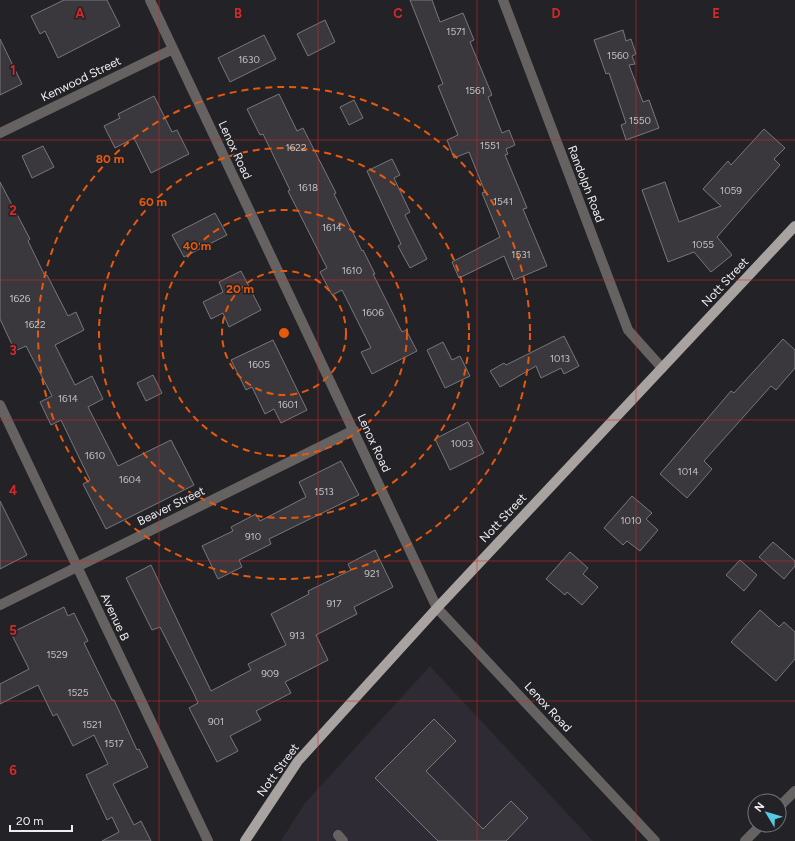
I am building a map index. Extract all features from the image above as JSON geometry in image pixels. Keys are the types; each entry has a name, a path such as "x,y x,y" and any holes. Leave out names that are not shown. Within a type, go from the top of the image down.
{"main road":[{"name":"Nott Street","path":"245,841 298,761 437,608 795,226"}],"street":[{"name":"Lenox Road","path":"150,0 437,608 655,841"},
{"name":"Randolph Road","path":"503,0 628,330 662,368"},
{"name":"Kenwood Street","path":"0,133 174,49"},
{"name":"Avenue B","path":"0,405 208,841"},
{"name":"Beaver Street","path":"0,605 354,430"},
{"path":"787,799 795,791"},
{"path":"745,841 753,833"}],"shaded area":[{"path":"430,666 593,841 281,841 305,803"}],"building":[{"path":"64,0 107,0 120,26 58,58 45,31 40,34 31,16"},
{"path":"410,0 432,0 440,22 463,13 474,40 470,42 492,95 488,97 502,133 509,130 515,145 506,149 508,154 505,155 527,208 523,209 547,266 514,280 504,256 459,278 452,262 500,237 482,193 485,192 469,152 454,158 447,140 458,135 438,86 443,84"},
{"path":"325,20 335,42 308,56 297,34"},
{"path":"623,30 626,41 631,39 636,54 632,56 635,64 629,65 643,102 649,100 659,128 626,140 621,125 626,123 609,73 606,74 594,40"},
{"path":"264,35 276,59 230,82 218,58"},
{"path":"0,39 22,84 0,95"},
{"path":"279,94 297,131 303,128 336,193 334,194 375,274 373,274 402,332 406,330 417,351 372,374 361,352 371,348 342,290 332,295 320,272 327,268 288,191 290,190 263,134 260,135 247,109"},
{"path":"154,96 172,132 177,130 189,154 151,173 134,138 115,148 104,126 120,118 118,114"},
{"path":"354,100 363,118 349,125 340,107"},
{"path":"764,129 785,148 774,159 780,165 717,237 732,255 711,272 694,252 668,262 642,190 665,182 679,222 721,206 703,189 728,161 731,165"},
{"path":"43,146 54,167 32,178 22,156"},
{"path":"392,159 400,175 394,178 410,212 405,215 427,259 410,268 398,246 401,244 367,171"},
{"path":"0,182 30,239 28,241 45,276 47,275 68,316 76,312 84,330 55,345 75,385 92,376 103,399 88,407 118,466 171,440 194,485 106,529 83,484 90,480 61,420 51,425 40,402 52,396 26,346 15,351 0,319"},
{"path":"215,213 227,235 184,257 172,235"},
{"path":"241,271 261,310 229,327 223,313 211,319 203,302 223,292 219,282"},
{"path":"564,336 579,366 564,374 561,368 541,378 536,366 500,387 490,371 504,363 506,365"},
{"path":"783,339 795,350 795,368 776,390 771,386 704,461 712,469 687,498 660,474 731,391 734,393"},
{"path":"273,340 307,410 281,423 274,409 265,414 252,387 246,390 231,360"},
{"path":"443,342 452,360 460,356 470,376 445,388 427,350"},
{"path":"153,375 162,393 146,401 137,383"},
{"path":"468,422 484,453 450,470 435,439"},
{"path":"341,461 359,495 269,539 271,544 239,560 242,567 218,579 202,546 233,531 231,527 256,514 260,521 306,497 299,482"},
{"path":"632,496 652,513 646,519 658,530 640,551 627,541 623,545 604,528"},
{"path":"0,501 27,555 0,569"},
{"path":"773,542 795,561 795,566 784,579 759,557"},
{"path":"375,550 393,587 354,607 357,614 316,635 328,660 285,682 291,693 256,711 261,720 230,736 238,751 217,762 189,708 198,703 194,694 160,627 152,630 126,578 151,565 211,691 251,670 248,664 286,645 271,614 309,594 308,591 351,570 348,564"},
{"path":"570,552 588,568 583,574 598,587 582,605 567,592 565,595 546,579"},
{"path":"740,560 757,575 744,591 726,575"},
{"path":"64,607 68,616 74,613 88,641 84,643 112,700 114,700 137,750 139,749 148,767 113,784 134,825 141,821 151,841 102,841 119,832 112,817 107,820 86,775 108,764 94,735 73,746 57,714 53,716 38,685 0,704 0,684 29,669 11,633"},
{"path":"760,610 779,627 784,622 795,632 795,659 776,681 731,642"},
{"path":"434,719 456,741 426,771 483,829 511,801 528,818 506,841 438,841 375,778"}]}
